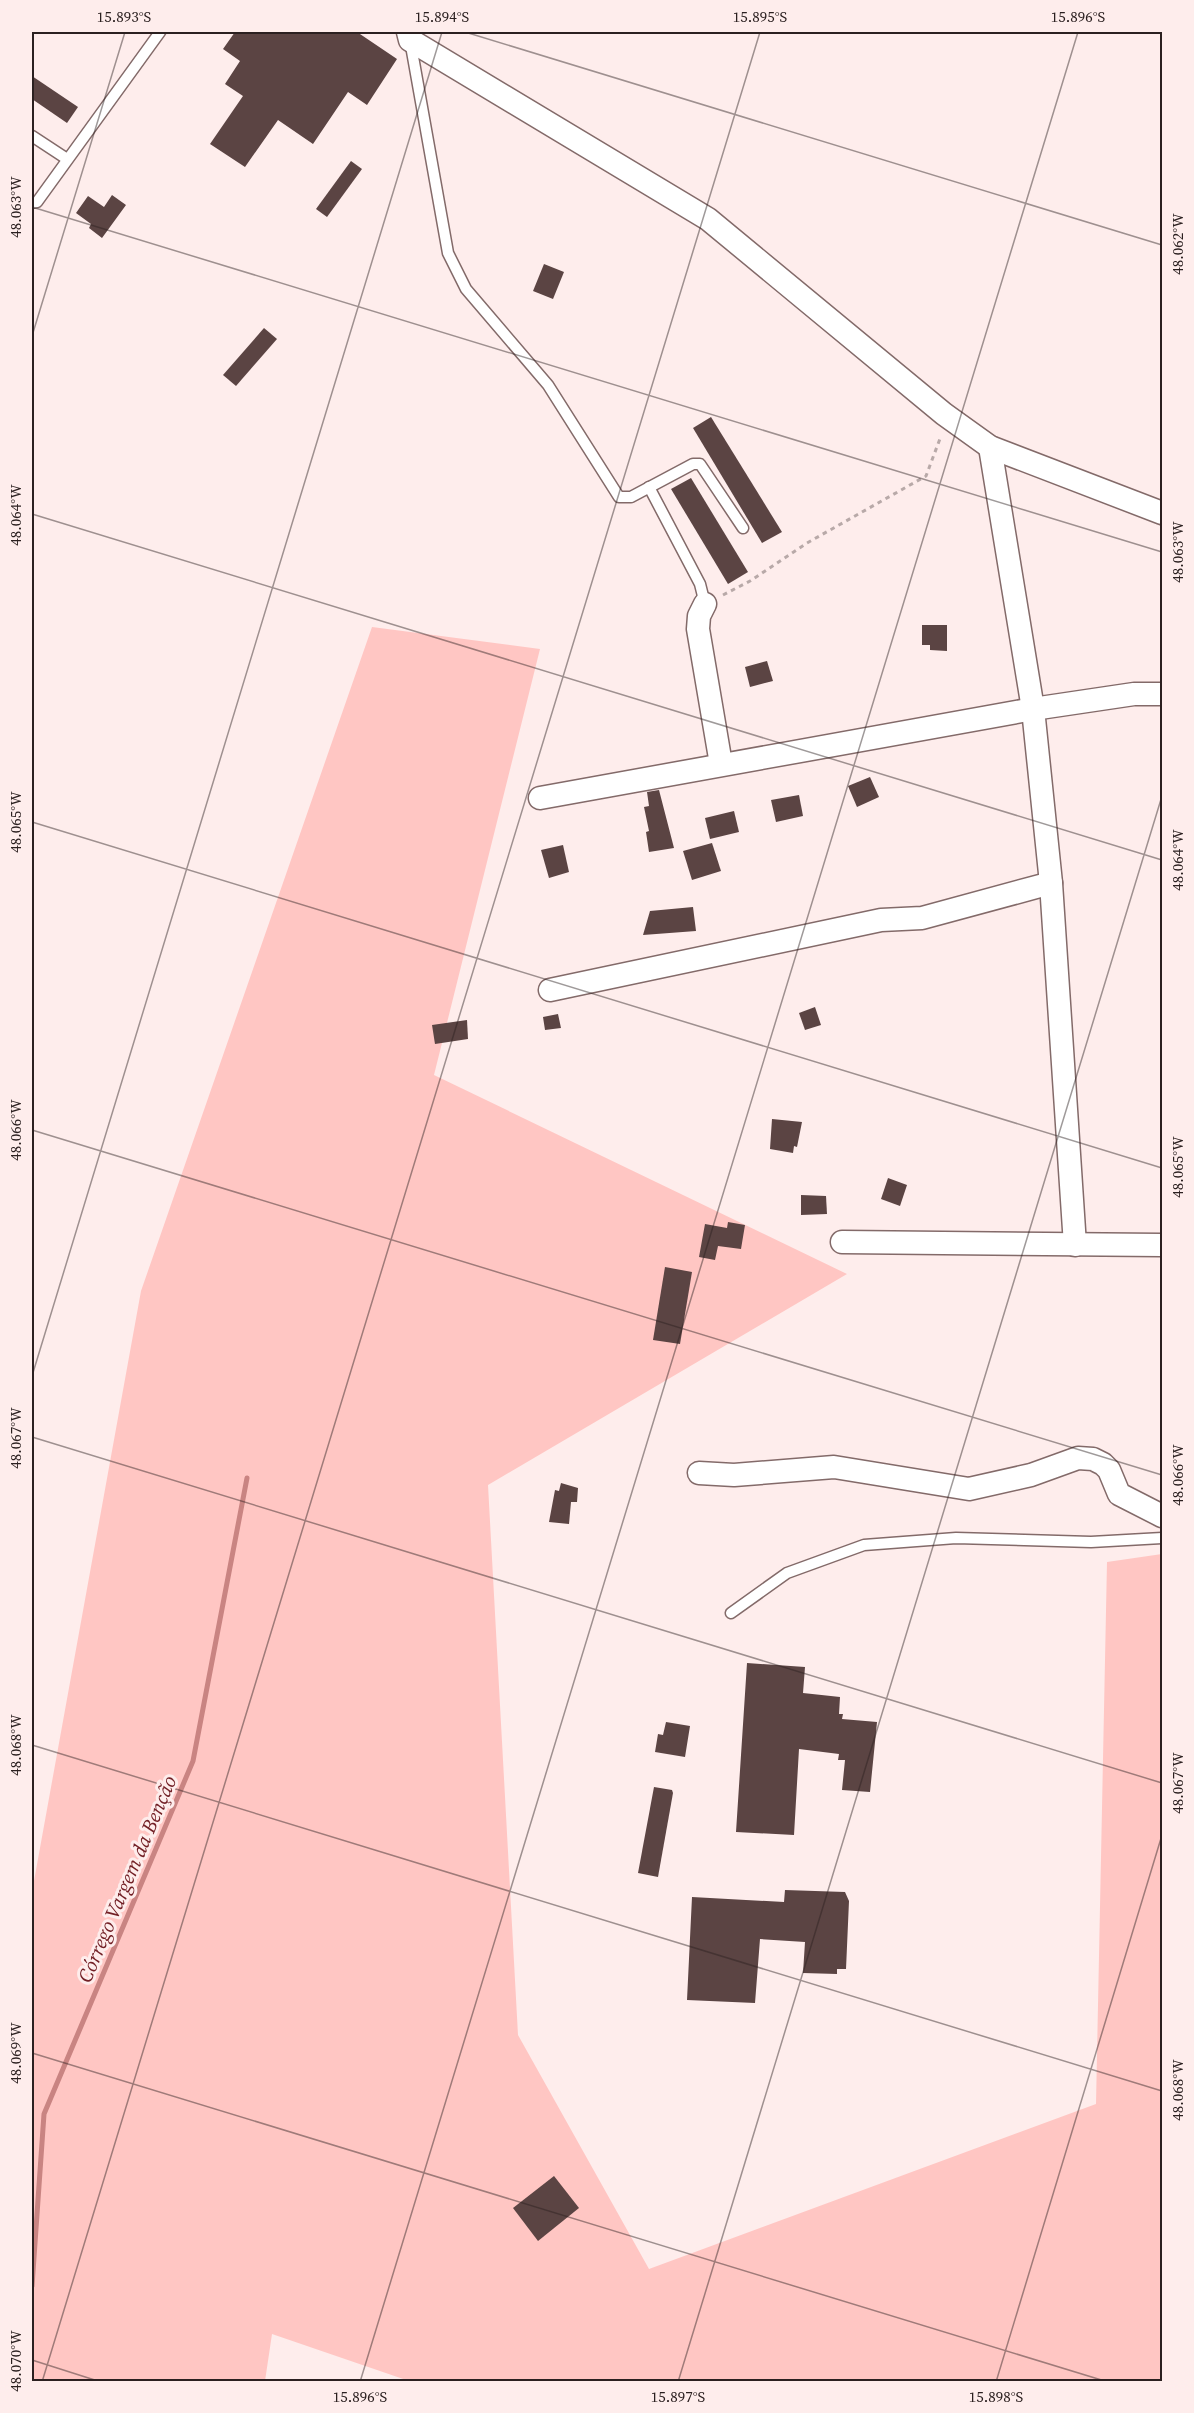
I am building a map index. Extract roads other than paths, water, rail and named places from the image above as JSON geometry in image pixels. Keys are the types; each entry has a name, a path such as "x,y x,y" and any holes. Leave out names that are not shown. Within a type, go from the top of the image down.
{"street":[{"path":"409,36 708,219 945,414 990,447 1162,513"},
{"path":"990,447 1033,709 1051,883 1075,1245"},
{"path":"705,604 699,616 698,629 721,764"},
{"path":"540,798 1033,709 1134,694 1162,694"},
{"path":"550,990 881,920 921,918 1051,883"},
{"path":"842,1242 1162,1245"},
{"path":"699,1473 734,1475 834,1467 969,1489 1031,1475 1078,1458 1093,1459 1109,1470 1119,1494 1162,1516"}],"lane":[{"path":"32,203 37,202 160,32"},
{"path":"409,36 448,253 466,289 548,385 619,497 631,497 693,464 700,464 743,528"},
{"path":"32,136 67,159"},
{"path":"649,487 700,584 705,604"},
{"path":"731,1613 787,1573 864,1545 956,1538 1091,1542 1162,1538"}],"waterway":[{"name":"Córrego Vargem da Benção","path":"32,2286 44,2114 193,1761 247,1478"}]}
